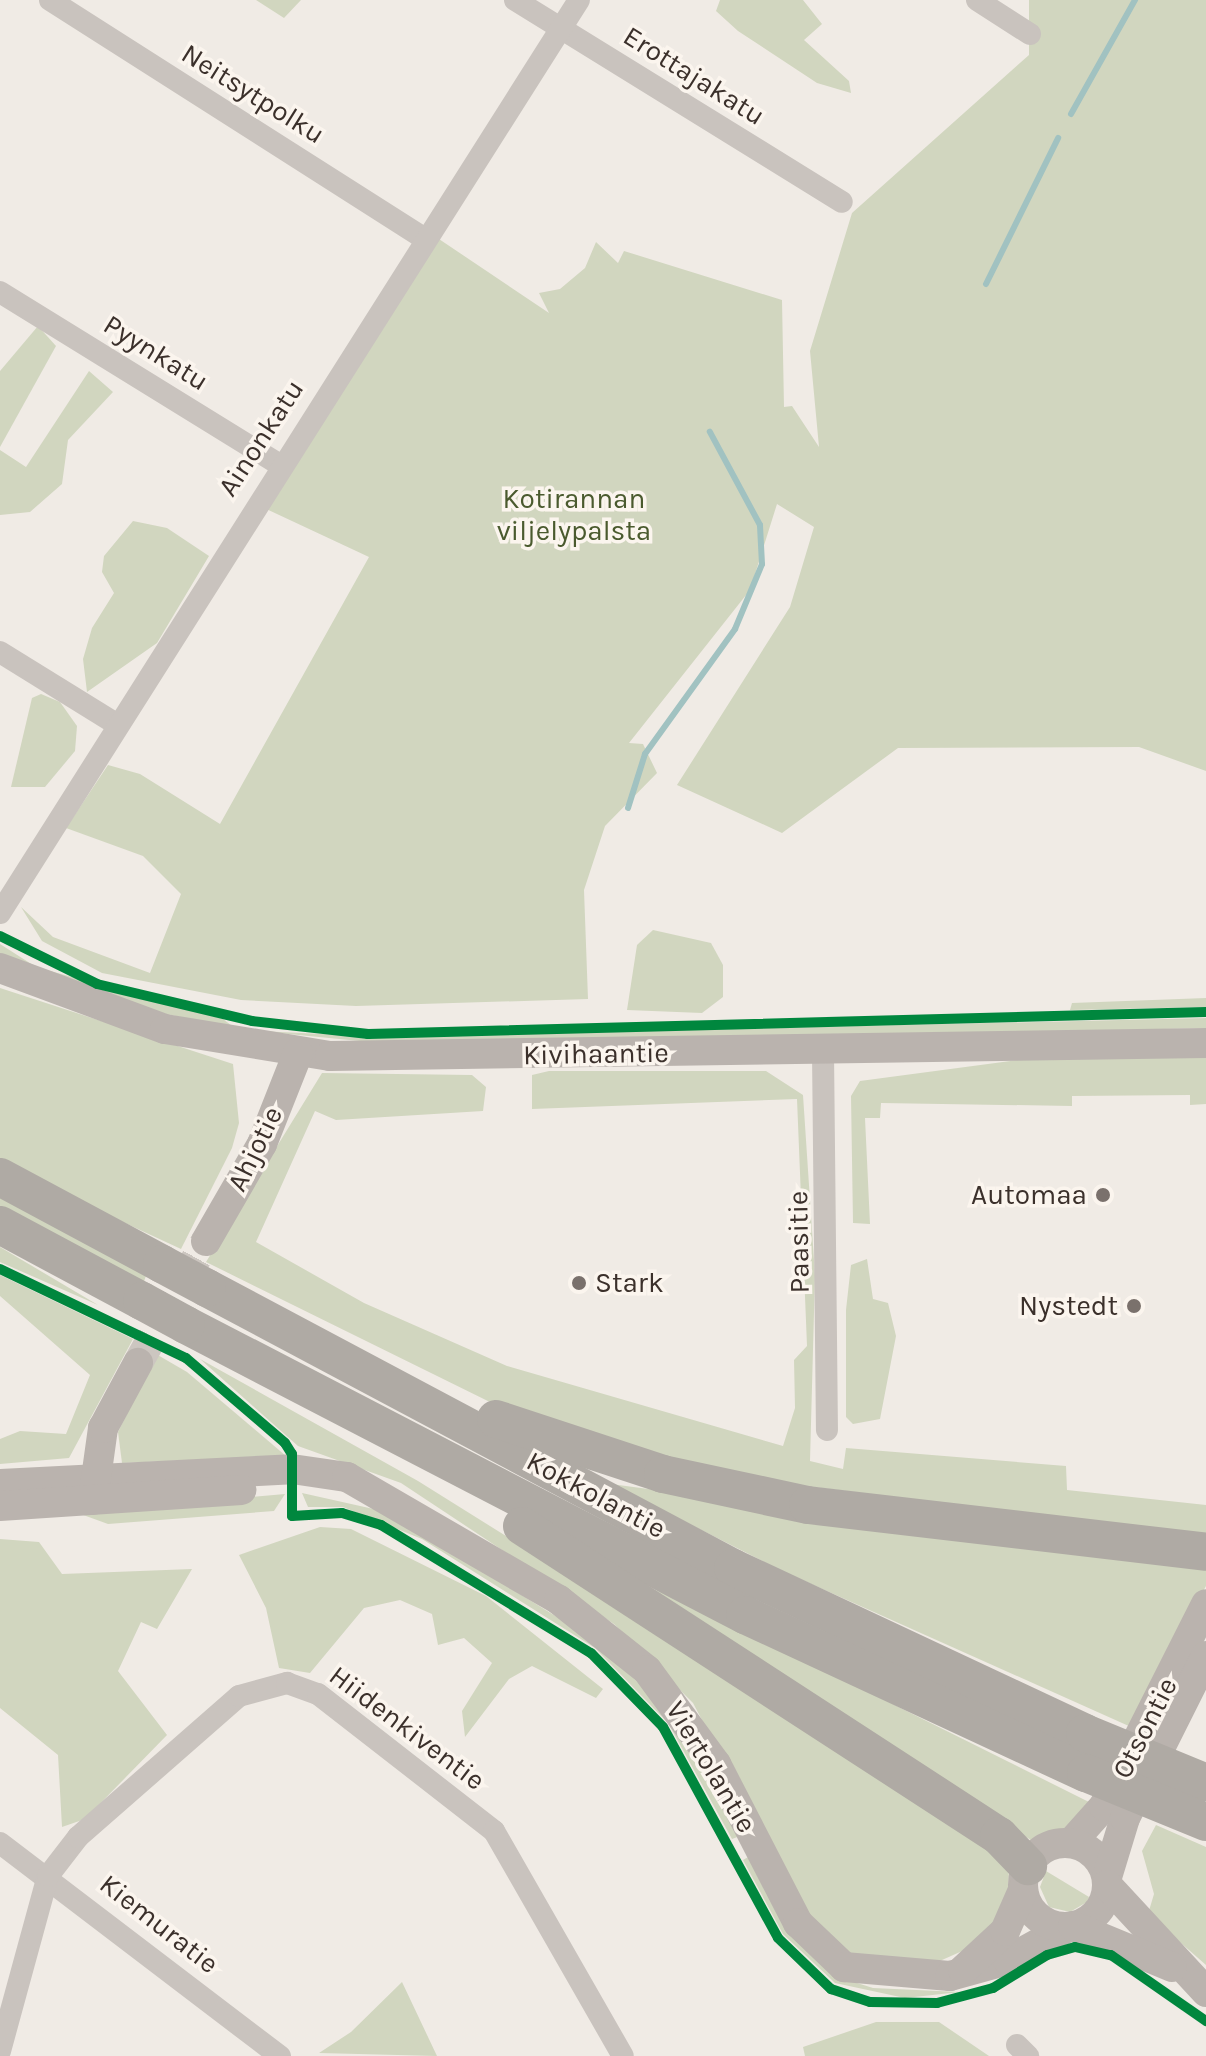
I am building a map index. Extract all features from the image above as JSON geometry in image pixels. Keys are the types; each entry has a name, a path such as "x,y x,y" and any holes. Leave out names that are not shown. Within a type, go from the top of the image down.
{"highway":[{"name":"Kokkolantie","path":"0,1177 733,1568 1085,1733 1205,1783"},
{"name":"Kokkolantie","path":"0,1225 506,1495 1086,1773 1206,1822"},
{"path":"435,1410 477,1412 663,1474 808,1505 1206,1552"},
{"path":"506,1495 522,1525 999,1836 1026,1878"}],"main road":[{"name":"Kivihaantie","path":"0,968 165,1029 298,1053 823,1052 1206,1043"},
{"name":"Ahjotie","path":"206,1241 262,1144 298,1053"},
{"path":"93,1492 103,1428 138,1363"},
{"name":"Viertolantie","path":"93,1492 292,1469 327,1471 364,1488 559,1600 647,1670 716,1764 816,1945 844,1967 875,1975 958,1973 1008,1960 1070,1927"},
{"path":"0,1484 93,1492"},
{"path":"0,1506 93,1492"},
{"name":"Otsontie","path":"1071,1843 1104,1806 1206,1604"},
{"name":"Otsontie","path":"1107,1881 1125,1818 1206,1656"},
{"path":"958,1973 1005,1931 1026,1878 1043,1849 1071,1843 1094,1854 1107,1881 1177,1969 1206,1992"},
{"path":"1026,1878 1035,1914 1177,1969"},
{"path":"1070,1927 1095,1915 1107,1881"}],"street":[{"name":"Neitsytpolku","path":"50,0 425,239"},
{"name":"Erottajakatu","path":"515,0 842,202"},
{"name":"Ainonkatu","path":"0,913 280,465 579,0"},
{"path":"977,0 1030,34"},
{"name":"Pyynkatu","path":"0,292 280,465"},
{"path":"0,652 116,724"},
{"name":"Paasitie","path":"823,1052 827,1430"},
{"name":"Hiidenkiventie","path":"48,1876 78,1837 239,1696 287,1683 318,1694 494,1831 623,2056"},
{"name":"Kiemuratie","path":"0,1843 48,1876 280,2056"},
{"path":"0,2051 48,1876"}],"green space":[{"path":"256,0 301,0 284,18"},
{"path":"720,0 803,0 822,24 804,40 849,81 851,93 817,83 738,31 716,11"},
{"name":"Kotirannan viljelypalsta","path":"1029,0 1206,0 1206,771 1139,747 898,748 782,833 677,785 790,607 814,527 777,504 750,590 629,743 643,744 657,773 605,826 584,890 588,999 356,1006 241,1000 102,973 42,941 21,907 53,937 150,973 181,894 143,856 66,828 108,765 140,774 220,824 369,557 262,507 433,235 549,313 539,293 560,289 585,268 596,242 618,263 624,251 782,300 784,407 792,406 819,447 810,351 852,213 1029,55"},
{"path":"38,326 56,346 0,447 0,371"},
{"path":"89,371 113,392 68,440 62,484 30,512 0,515 0,450 26,467"},
{"path":"133,521 167,528 209,556 157,643 87,692 83,659 92,628 114,593 102,572 104,556"},
{"path":"41,694 60,702 77,726 75,751 45,787 11,787 32,698"},
{"path":"653,930 711,943 723,965 723,997 702,1013 627,1010 637,945"},
{"path":"0,944 36,967 223,1019 236,1029 134,1007 0,960"},
{"path":"0,988 233,1064 239,1123 232,1148 181,1249 0,1165"},
{"path":"1206,998 1206,1007 1070,1010 1072,1003"},
{"path":"1206,1018 1206,1028 751,1038 380,1043 258,1031 389,1037"},
{"path":"1206,1055 1206,1104 1190,1105 1190,1095 1072,1096 1072,1106 881,1103 880,1118 865,1118 870,1224 853,1223 851,1096 860,1081 1040,1057"},
{"path":"549,1071 766,1071 803,1095 815,1275 810,1461 843,1469 846,1448 1066,1466 1067,1490 1206,1505 1206,1535 691,1472 500,1407 206,1262 322,1073 472,1075 486,1087 483,1111 336,1120 315,1111 256,1242 364,1303 507,1366 783,1446 795,1408 794,1360 807,1346 797,1099 532,1109 532,1075"},
{"path":"0,1193 147,1273 142,1287 0,1211"},
{"path":"0,1247 98,1305 0,1262"},
{"path":"867,1259 873,1299 888,1303 896,1336 880,1419 853,1424 846,1417 846,1310 851,1265"},
{"path":"0,1275 133,1339 69,1458 0,1464 0,1439 20,1431 66,1434 90,1375 0,1296"},
{"path":"156,1354 187,1372 286,1456 122,1463 118,1432"},
{"path":"200,1359 418,1481 757,1693 1009,1864 1008,1902 978,1944 933,1964 850,1956 806,1917 693,1703 614,1624 401,1483 298,1446"},
{"path":"611,1484 1206,1564 1206,1586 1131,1727 780,1570"},
{"path":"302,1493 387,1512 599,1643 674,1719 740,1836 732,1839 668,1723 595,1648 422,1539 343,1507 308,1507"},
{"path":"285,1494 274,1511 108,1524 75,1512"},
{"path":"320,1527 351,1529 486,1596 603,1689 596,1698 532,1666 509,1679 465,1737 462,1711 492,1663 464,1638 438,1645 432,1614 400,1600 364,1608 310,1673 279,1668 266,1608 239,1555"},
{"path":"0,1539 39,1542 62,1574 192,1569 157,1629 141,1622 118,1671 167,1735 85,1819 62,1827 58,1755 0,1708"},
{"path":"623,1578 690,1603 1095,1805 1068,1832 1034,1842"},
{"path":"1156,1825 1206,1847 1206,1965 1148,1914 1154,1894 1142,1851"},
{"path":"750,1856 789,1930 838,1977 873,1988 960,1992 905,1998 835,1983 783,1934 743,1860"},
{"path":"1046,1871 1089,1897 1087,1902 1070,1912 1049,1907 1040,1887"},
{"path":"402,1982 437,2056 319,2053 351,2032"},
{"path":"876,2022 939,2022 989,2056 805,2056 803,2047"}],"waterway":[{"path":"1071,114 1135,0"},
{"path":"986,284 1058,138"},
{"path":"628,808 645,754 735,629 762,564 760,525 710,432"}],"tunnel":[{"path":"138,1363 206,1241"}],"cycle path":[{"path":"0,936 97,984 252,1021 368,1034 1206,1012"},
{"path":"0,1269 186,1358 285,1443 292,1454 292,1516 342,1513 381,1525 591,1653 663,1727 778,1938 831,1989 870,2002 937,2003 993,1988 1047,1955 1075,1947 1111,1955 1206,2021"}],"place":[{"name":"Automaa","path":"1103,1195"},
{"name":"Stark","path":"579,1283"},
{"name":"Nystedt","path":"1134,1306"}]}
